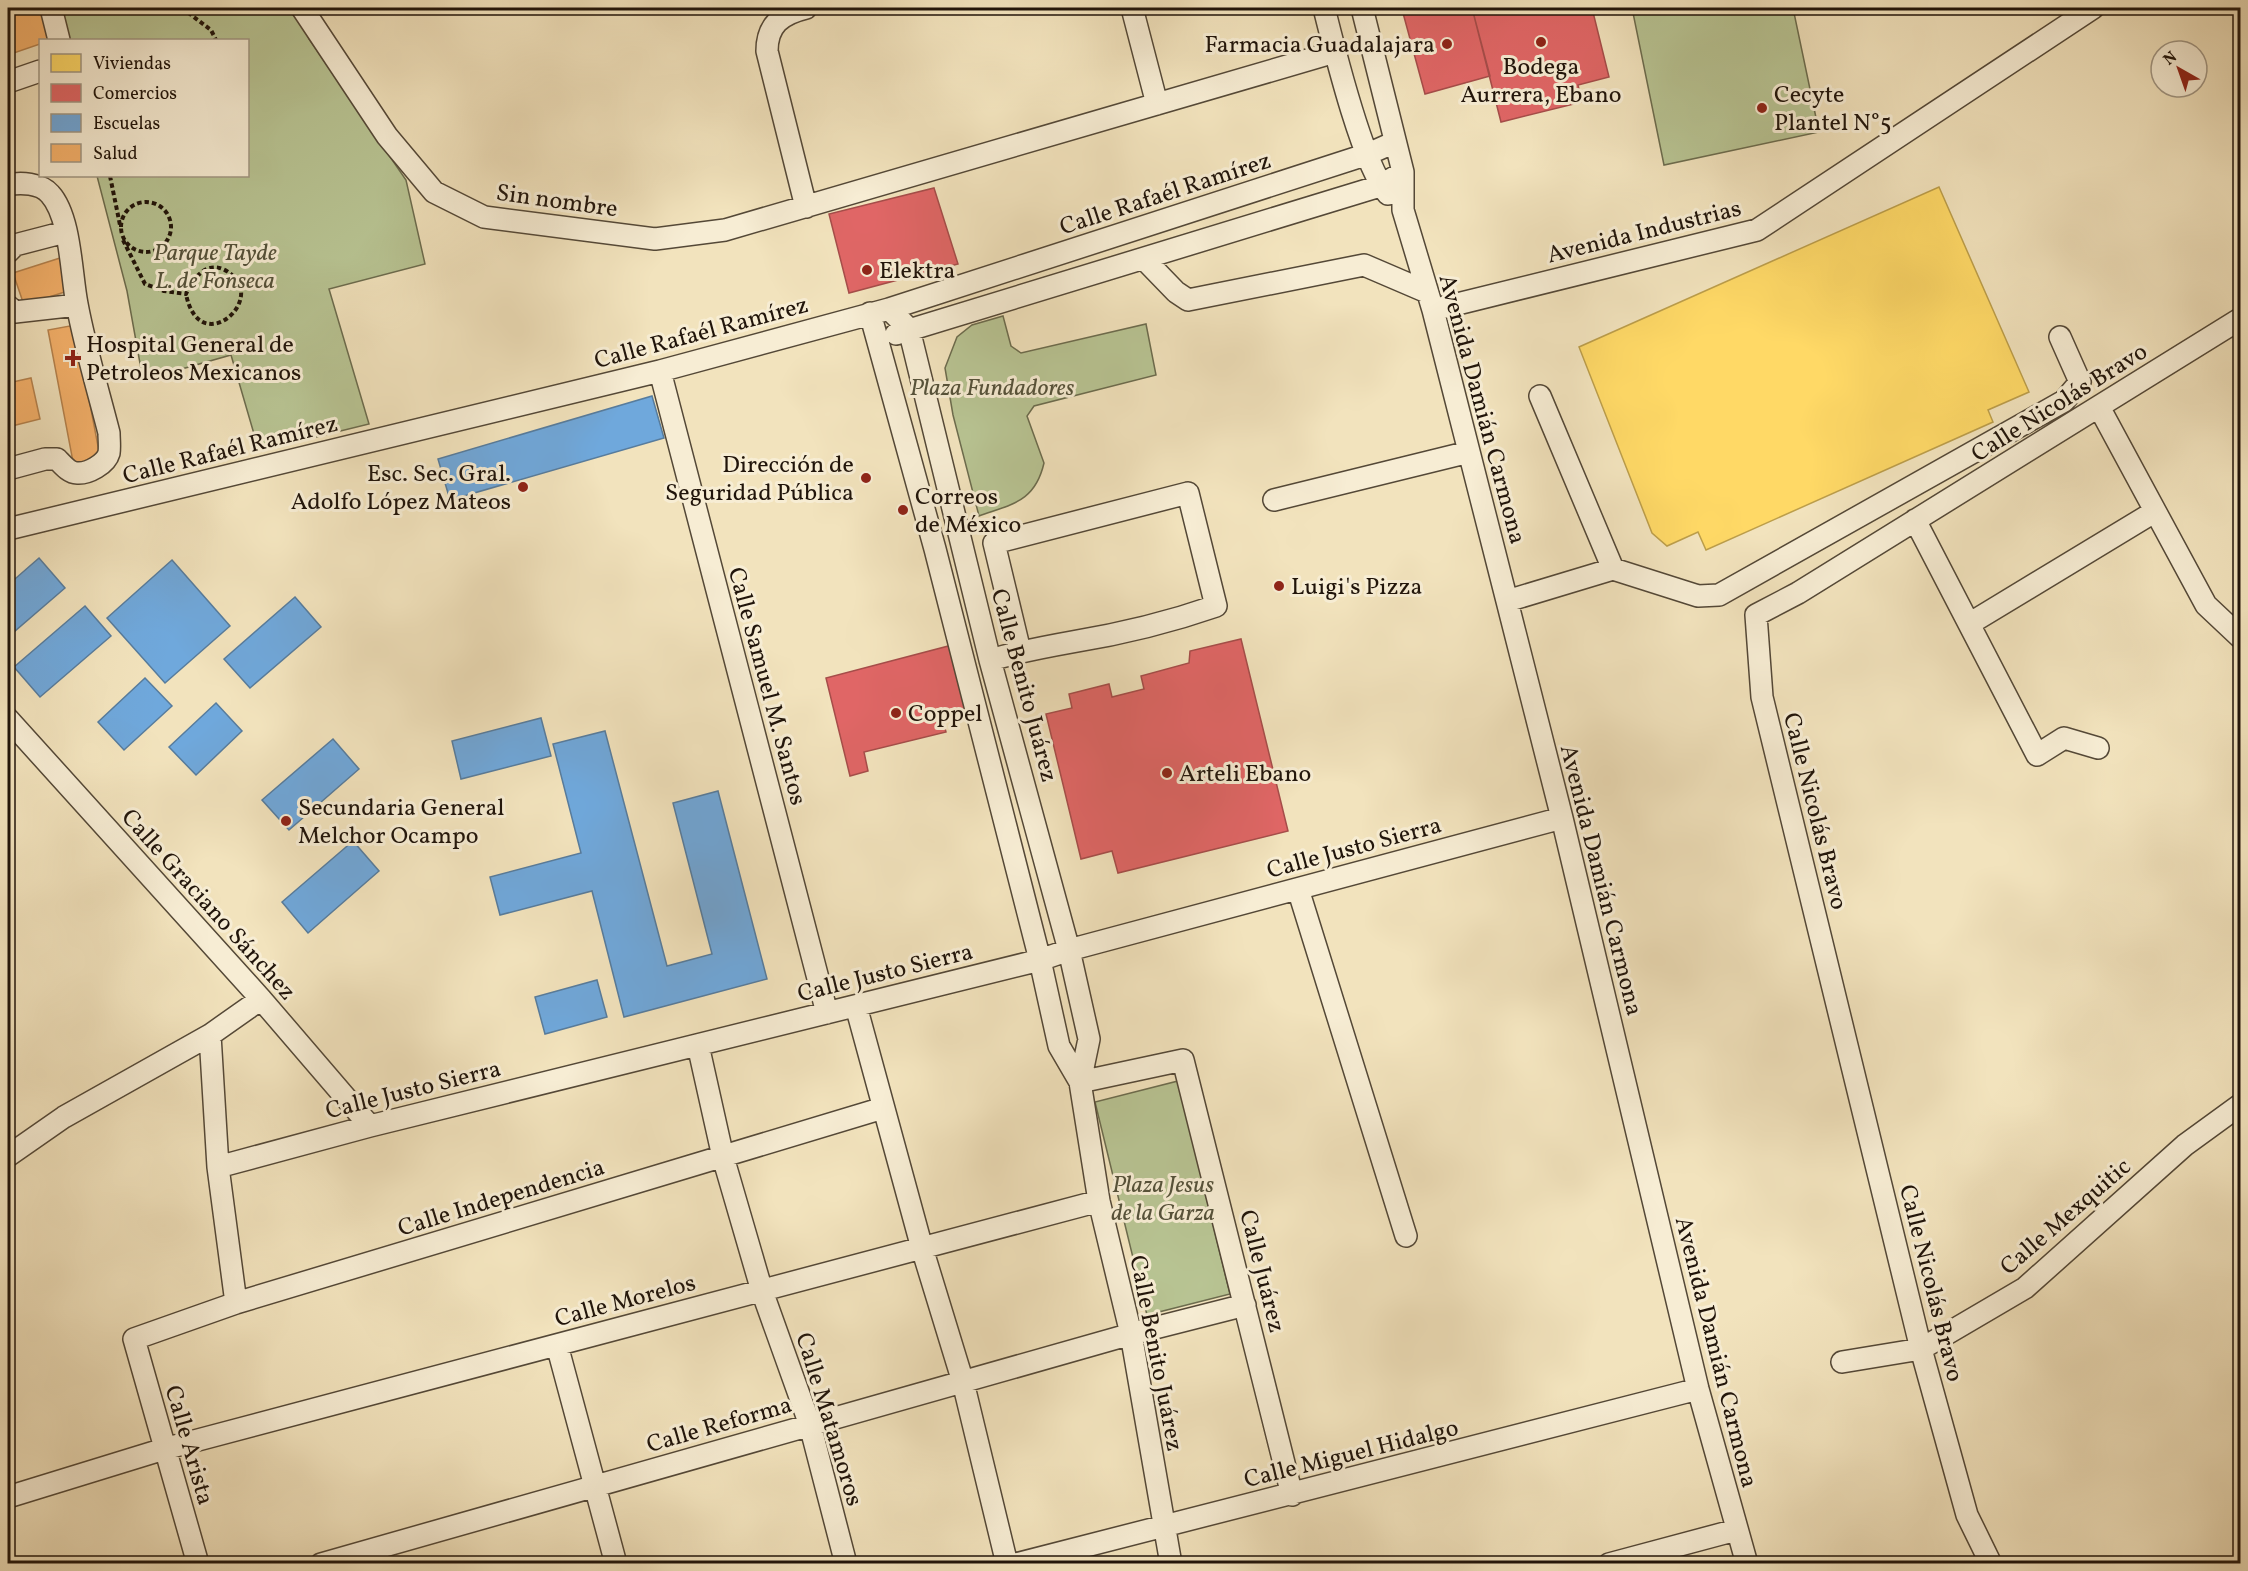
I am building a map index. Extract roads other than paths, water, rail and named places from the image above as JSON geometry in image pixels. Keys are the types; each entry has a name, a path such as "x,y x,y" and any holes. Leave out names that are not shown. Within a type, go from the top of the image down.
{"street":[{"path":"51,8 59,39"},
{"name":"Sin nombre","path":"302,8 387,136 434,192 483,217 655,239 725,230 1335,52"},
{"path":"806,8 778,20 767,35 766,51 806,207"},
{"path":"1132,8 1157,104"},
{"path":"1324,8 1335,52 1380,186"},
{"name":"Avenida Damián Carmona","path":"1362,8 1403,172 1403,210 1430,301 1562,818 1698,1389 1747,1563"},
{"name":"Avenida Industrias","path":"1430,301 1756,230 2093,8"},
{"path":"8,82 39,71"},
{"name":"Calle Rafaél Ramírez","path":"8,529 660,372 880,311 1368,154 1395,142"},
{"path":"879,340 1380,186 1403,172"},
{"path":"8,185 37,185 50,193 58,208 65,232 77,305 109,433 109,454 102,464 78,473 68,470 57,459 45,459 8,469"},
{"name":"Avenida Damián Carmona","path":"1380,186 1403,210"},
{"path":"8,252 15,245 65,232"},
{"path":"1145,260 1176,292 1188,300 1365,266 1430,301"},
{"path":"8,306 15,312 77,305"},
{"path":"880,311 909,329"},
{"name":"Calle Benito Juárez","path":"880,311 879,340 1040,960 1059,1046 1080,1082"},
{"name":"Calle Nicolás Bravo","path":"1991,1563 1967,1515 1921,1349 1762,697 1756,615 1797,593 2241,319"},
{"name":"Calle Benito Juárez","path":"909,329 990,660 1069,950 1089,1039 1080,1082 1099,1201 1131,1334 1171,1563"},
{"path":"1507,601 1613,569 1698,596 1719,594 2064,401 2080,382 2060,337"},
{"name":"Calle Samuel M. Santos","path":"660,372 827,1013"},
{"path":"1540,396 1613,569"},
{"path":"2099,406 2206,605 2241,637"},
{"path":"1274,500 1469,452"},
{"path":"990,660 1020,651 1074,642 1182,618 1216,606 1188,493 994,543 1020,651"},
{"path":"1969,624 2154,512"},
{"path":"1915,520 2037,755 2064,738 2098,748"},
{"path":"935,549 961,543"},
{"name":"Calle Graciano Sánchez","path":"8,718 261,999 370,1126"},
{"name":"Calle Justo Sierra","path":"218,1167 370,1126 1040,960 1069,950 1562,818"},
{"path":"1298,889 1406,1236"},
{"path":"8,1156 64,1117 210,1035 261,999"},
{"path":"856,1006 922,1248 963,1382 1007,1563"},
{"path":"210,1035 218,1167 236,1303"},
{"name":"Calle Matamoros","path":"698,1045 723,1157 762,1291 810,1425 846,1563"},
{"name":"Calle Juárez","path":"1080,1082 1183,1060 1292,1495"},
{"name":"Calle Mexquitic","path":"1842,1362 1921,1349 2025,1288 2185,1146 2241,1105"},
{"name":"Calle Independencia","path":"134,1339 236,1303 883,1108"},
{"name":"Calle Morelos","path":"8,1497 164,1449 1099,1201"},
{"name":"Calle Reforma","path":"321,1563 1131,1334 1245,1305"},
{"name":"Calle Arista","path":"134,1339 198,1563"},
{"path":"557,1345 616,1563"},
{"name":"Calle Miguel Hidalgo","path":"1016,1563 1292,1495 1698,1389"},
{"path":"1610,1563 1736,1530"}],"place":[{"name":"Bodega Aurrera, Ebano","path":"1541,42"},
{"name":"Farmacia Guadalajara","path":"1447,44"},
{"name":"Cecyte Plantel N°5","path":"1762,108"},
{"name":"Elektra","path":"867,270"},
{"name":"Hospital General de Petroleos Mexicanos","path":"73,358"},
{"name":"Dirección de Seguridad Pública","path":"866,478"},
{"name":"Esc. Sec. Gral. Adolfo López Mateos","path":"523,487"},
{"name":"Correos de México","path":"903,510"},
{"name":"Luigi's Pizza","path":"1279,586"},
{"name":"Coppel","path":"896,713"},
{"name":"Arteli Ebano","path":"1167,773"},
{"name":"Secundaria General Melchor Ocampo","path":"286,821"}],"park label":[{"name":"Parque Tayde L. de Fonseca","path":"215,266"},
{"name":"Plaza Fundadores","path":"992,387"},
{"name":"Plaza Jesus de la Garza","path":"1163,1198"}]}
